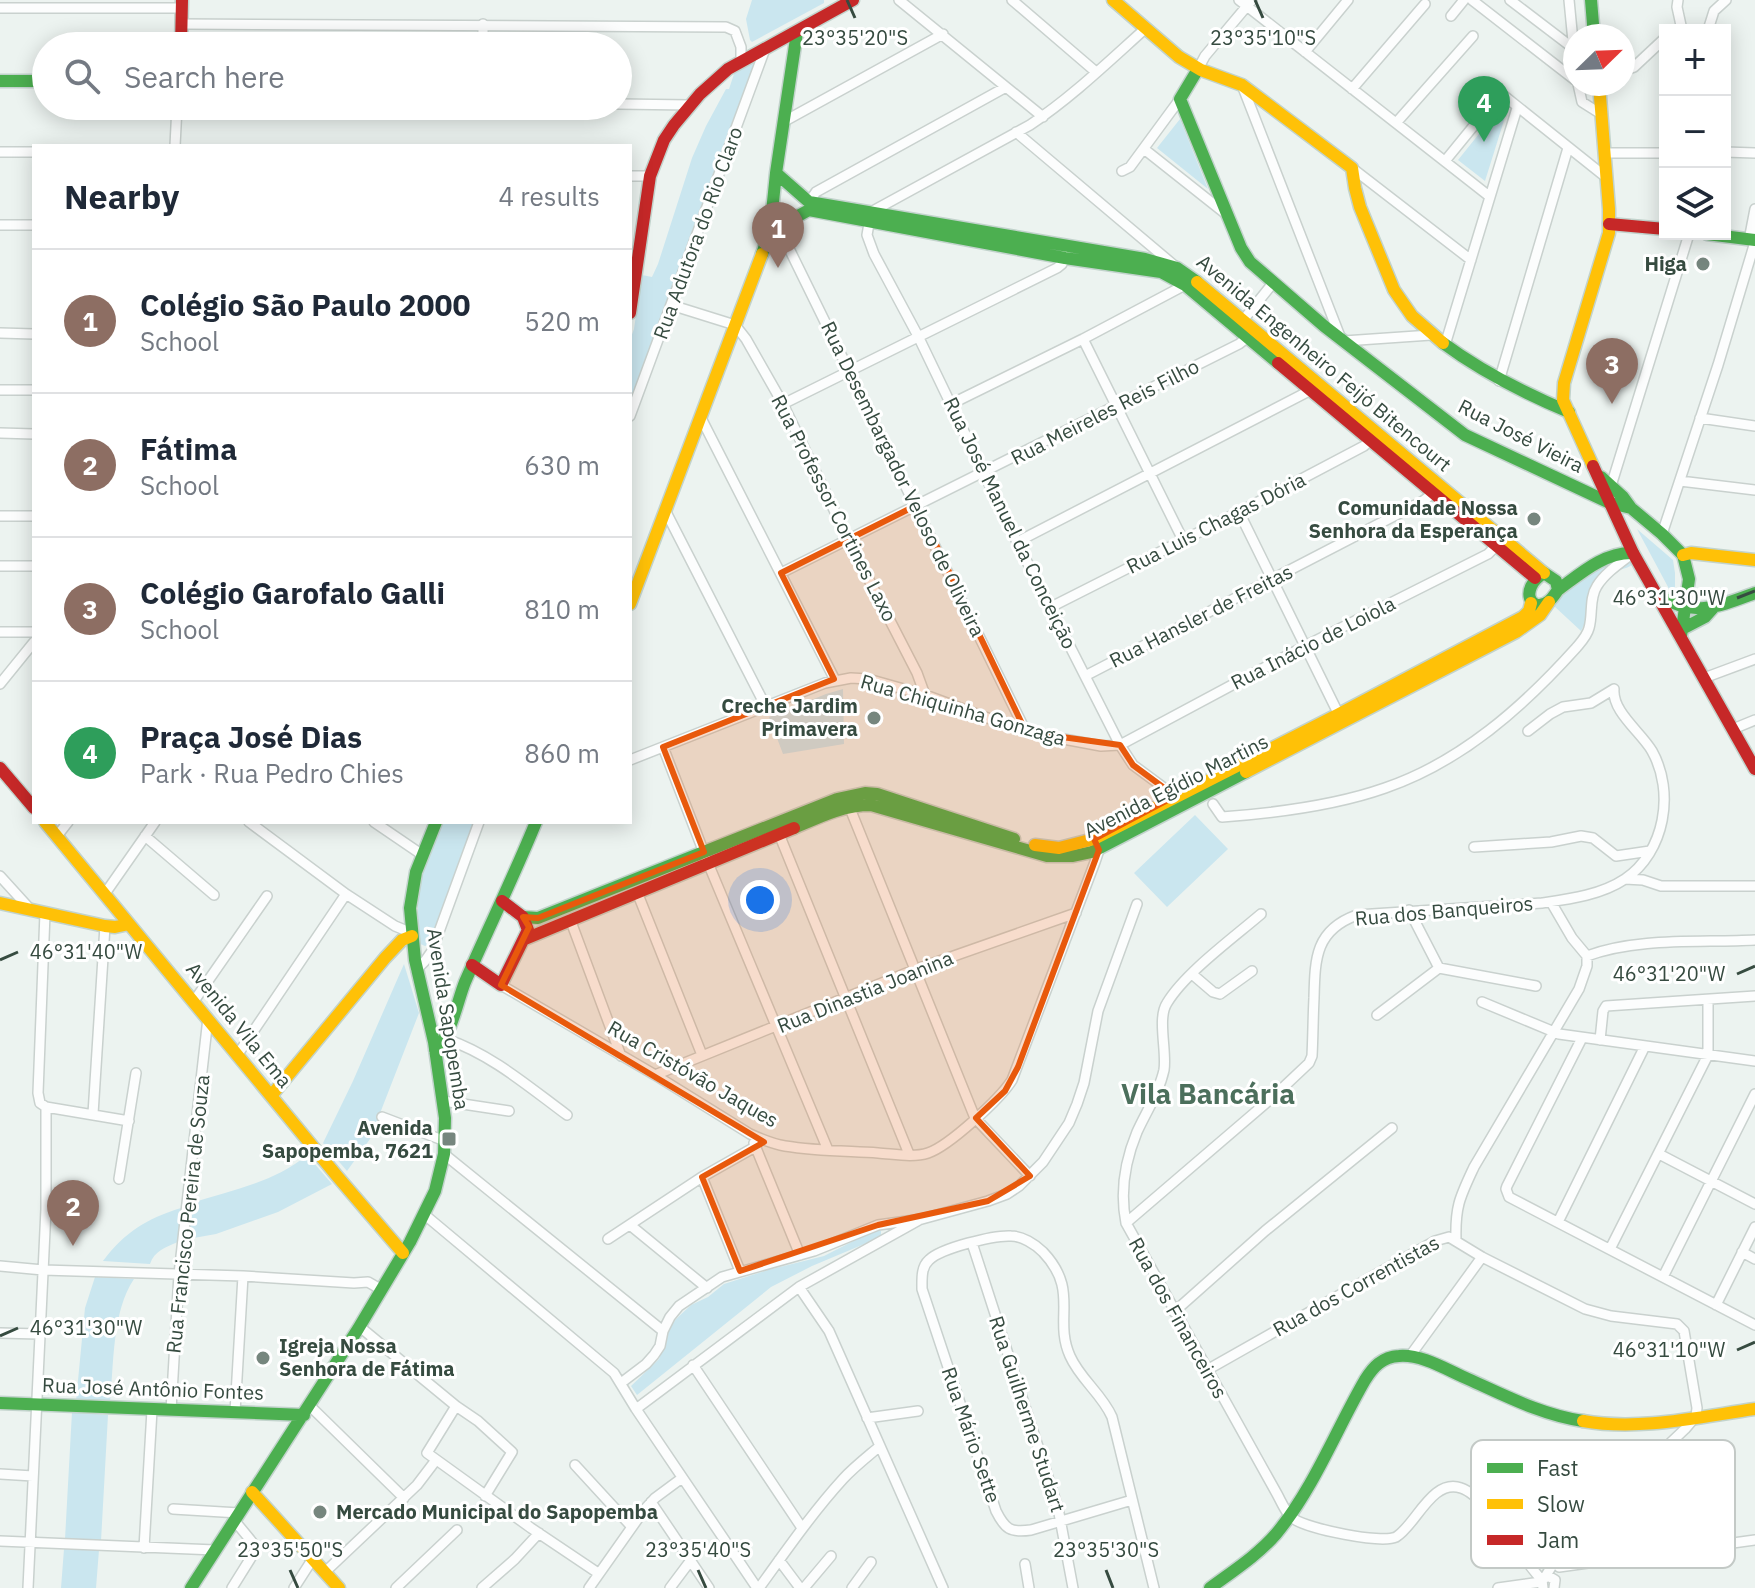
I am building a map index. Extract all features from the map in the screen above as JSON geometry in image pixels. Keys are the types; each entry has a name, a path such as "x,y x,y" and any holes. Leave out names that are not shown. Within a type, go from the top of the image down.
{"main road":[{"path":"632,279 634,245 650,176 664,140 690,105 715,79 741,62 853,0"},
{"path":"1113,0 1180,58 1198,69 1242,85 1352,168 1361,210 1396,294 1413,317 1472,366 1569,412"},
{"path":"1591,0 1593,24"},
{"path":"181,32 182,4"},
{"path":"632,599 774,229 776,173 797,32"},
{"path":"1180,99 1198,69"},
{"path":"0,81 32,81"},
{"path":"1600,96 1609,233 1564,383 1563,400 1633,553 1681,633 1755,769"},
{"name":"Rua José Vieira","path":"1180,99 1245,256 1273,283 1465,435 1610,503 1631,508"},
{"path":"774,229 809,206 776,173"},
{"name":"Avenida Engenheiro Feijó Bitencourt","path":"809,206 1161,272 1240,324"},
{"path":"1609,224 1659,228"},
{"path":"1731,238 1753,241"},
{"name":"Avenida Engenheiro Feijó Bitencourt","path":"1066,252 1145,259 1177,268 1190,276 1251,334 1548,580"},
{"path":"1596,472 1683,555 1689,579 1681,633"},
{"path":"1549,602 1539,606 1531,603 1529,588 1571,571 1626,539"},
{"path":"1548,580 1592,567 1616,554 1633,553"},
{"path":"1683,555 1691,553 1755,560"},
{"name":"Avenida Egídio Martins","path":"523,917 538,918 779,834 849,806 871,805 1047,856 1073,856 1516,632 1540,615 1549,602 1548,580"},
{"path":"1654,592 1666,601 1686,609 1699,610 1755,593"},
{"name":"Avenida Egídio Martins","path":"1341,719 1523,617 1531,603"},
{"path":"1681,633 1714,607"},
{"path":"0,768 32,806"},
{"name":"Avenida Egídio Martins","path":"525,939 637,892 837,799 865,793 877,794 1045,847 1096,844"},
{"name":"Avenida Vila Ema","path":"47,824 403,1253"},
{"name":"Avenida Sapopemba","path":"191,1588 360,1327 425,1215 439,1181 445,1148 443,1101 431,1028 416,970 412,935 412,894 421,854 435,824"},
{"path":"435,1050 446,1039 472,965 535,824"},
{"path":"501,985 528,930 523,917 502,901"},
{"path":"0,903 105,926 129,924"},
{"path":"271,1096 385,958 402,940 412,935"},
{"name":"Rua Cristóvão Jaques","path":"472,965 501,985"},
{"path":"431,1028 439,1027 452,1015"},
{"path":"1210,1588 1276,1534 1372,1371 1377,1364 1392,1356 1422,1359 1536,1410 1568,1420 1620,1424 1755,1409"},
{"name":"Rua José Antônio Fontes","path":"0,1403 235,1412 307,1410"},
{"path":"252,1492 339,1588"}],"street":[{"path":"899,0 1043,117"},
{"path":"1012,0 1096,72"},
{"path":"1305,52 1348,0"},
{"path":"1451,16 1464,0"},
{"path":"1472,0 1563,72"},
{"path":"1510,0 1563,45"},
{"path":"1569,0 1571,24"},
{"path":"1678,0 1678,24"},
{"path":"1710,24 1714,11 1726,0"},
{"path":"1198,69 1246,2 1489,196"},
{"path":"0,8 182,4"},
{"path":"1352,89 1425,4"},
{"path":"181,24 726,27 735,31 741,47 741,62"},
{"path":"483,24 483,32"},
{"path":"870,217 1043,117 1146,28"},
{"path":"783,122 943,34"},
{"path":"1396,123 1473,36"},
{"path":"1635,66 1659,44"},
{"name":"Rua Adutora do Rio Claro","path":"632,411 765,49"},
{"path":"1242,85 1343,340 1431,335"},
{"path":"809,206 816,192 1006,87"},
{"path":"1445,161 1503,95 1607,178"},
{"path":"1580,96 1582,102 1601,114"},
{"path":"1122,171 1130,167 1180,99"},
{"path":"632,104 690,105"},
{"path":"1445,345 1517,108"},
{"path":"175,144 176,120"},
{"path":"1016,132 1177,268"},
{"path":"1499,381 1568,148"},
{"path":"1144,149 1229,217"},
{"path":"0,152 32,152"},
{"path":"1731,152 1755,153"},
{"path":"1604,153 1659,153"},
{"path":"1352,168 1471,260"},
{"path":"632,176 650,176"},
{"path":"1662,534 1753,241 1755,209"},
{"name":"Rua José Manuel da Conceição","path":"870,217 867,235 874,254 918,336 1017,542 1120,745 1133,765 1178,802"},
{"path":"0,225 32,225"},
{"name":"Rua Desembargador Veloso de Oliveira","path":"774,229 850,370 1026,732"},
{"path":"1145,259 1149,254 1146,240"},
{"path":"1611,486 1687,240"},
{"path":"783,404 1057,268 1066,252"},
{"path":"1240,324 1273,283"},
{"path":"951,404 1185,285"},
{"path":"671,305 735,325"},
{"name":"Rua Professor Cortines Laxo","path":"735,325 757,356 783,404 917,673 925,695"},
{"path":"0,333 32,334"},
{"name":"Rua Meireles Reis Filho","path":"781,573 1116,406 1251,334"},
{"path":"1083,339 1183,540"},
{"path":"1017,542 1314,387"},
{"path":"0,390 32,390"},
{"path":"700,416 835,680"},
{"path":"1700,418 1755,426"},
{"path":"0,433 32,434"},
{"name":"Rua Luis Chagas Dória","path":"1051,607 1239,512 1374,437"},
{"path":"1680,481 1755,490"},
{"name":"Rua Hansler de Freitas","path":"1085,676 1423,501 1438,489"},
{"path":"666,512 765,705"},
{"path":"1239,512 1341,719"},
{"path":"0,516 32,516"},
{"name":"Rua Inácio de Loiola","path":"1120,745 1305,646 1488,554 1500,542"},
{"path":"1213,804 1222,817 1337,801 1382,789 1460,752 1482,737 1528,696 1583,639 1589,626 1595,588 1633,553"},
{"path":"0,566 32,566"},
{"path":"0,632 32,632"},
{"path":"0,684 32,644"},
{"path":"1704,678 1755,659"},
{"name":"Rua Chiquinha Gonzaga","path":"632,759 835,680 868,679 925,695 1026,732 1101,746 1120,745"},
{"name":"Rua dos Banqueiros","path":"1126,1223 1309,1063 1312,1056 1315,962 1323,939 1334,927 1357,915 1551,902 1596,892 1625,879 1648,854 1661,827 1664,812 1661,774 1650,748 1618,706 1613,696 1614,689 1591,703 1563,707 1528,731"},
{"path":"1733,729 1755,720"},
{"path":"663,747 828,1150"},
{"path":"849,806 975,1118 1030,1176"},
{"path":"57,836 66,824"},
{"path":"104,895 154,824"},
{"path":"252,824 346,894 412,935"},
{"path":"377,824 421,854"},
{"path":"416,970 432,951 478,824"},
{"path":"779,834 909,1154"},
{"path":"145,836 214,895"},
{"path":"1474,847 1551,842 1581,836 1593,838 1616,856 1648,854 1653,884"},
{"name":"Rua Cristóvão Jaques","path":"501,985 750,1134 787,1146 929,1153 994,1104 1012,1080 1076,913 1096,844"},
{"path":"0,876 31,909"},
{"path":"1625,879 1676,886 1755,886"},
{"path":"637,892 702,1055"},
{"path":"238,1054 346,894"},
{"path":"194,1001 267,896"},
{"path":"1456,1240 1456,1210 1474,1167 1579,989 1587,966 1587,956 1572,938 1551,902"},
{"path":"621,1383 654,1355 670,1317 679,1306 722,1277 823,1248 878,1225 922,1219 1007,1194 1030,1176 1069,1123 1077,1104 1098,1011 1137,904"},
{"path":"1409,910 1439,968"},
{"path":"45,913 40,1103 46,1107 129,1121"},
{"name":"Rua Dinastia Joanina","path":"655,1075 914,970 1076,913"},
{"name":"Rua dos Financeiros","path":"1261,914 1192,974 1165,1005 1163,1071 1159,1088 1129,1154 1123,1198 1126,1223 1289,1515"},
{"path":"570,919 621,1056"},
{"path":"93,1114 105,926"},
{"path":"1587,956 1610,948 1643,944 1755,940"},
{"path":"414,952 432,951"},
{"path":"1377,1015 1439,968 1536,986"},
{"path":"1192,974 1213,992 1220,994 1252,971"},
{"path":"1600,1040 1606,1006 1755,996"},
{"path":"1610,1249 1708,1055 1708,1000"},
{"path":"1482,1002 1553,1031 1582,1038 1755,1061"},
{"name":"Rua Francisco Pereira de Souza","path":"171,1410 179,1274 208,1018"},
{"path":"1582,1038 1507,1186 1509,1197 1755,1325"},
{"path":"446,1039 462,1044 518,1078 567,1115"},
{"path":"1558,1222 1645,1046"},
{"path":"119,1179 136,1073"},
{"path":"1663,1277 1755,1094"},
{"path":"443,1101 509,1111"},
{"path":"28,1588 46,1209 46,1107"},
{"path":"382,1117 445,1148 663,1331"},
{"path":"1174,1312 1265,1231 1392,1128"},
{"path":"750,1134 800,1255"},
{"path":"608,1239 702,1177 755,1147"},
{"path":"1659,1154 1755,1204"},
{"path":"702,1177 740,1271"},
{"path":"425,1215 614,1373 758,1588 845,1477 880,1446"},
{"path":"636,1409 799,1287 922,1219"},
{"path":"630,1225 707,1288"},
{"path":"1716,1305 1755,1227"},
{"path":"866,1229 880,1243"},
{"path":"972,1243 1020,1237 1040,1249 1057,1271 1065,1297 1064,1334 1070,1356 1112,1417 1154,1588"},
{"name":"Rua dos Correntistas","path":"1207,1370 1435,1241 1449,1237 1585,1309 1611,1316 1677,1324 1684,1331 1697,1401 1696,1416"},
{"name":"Rua Mário Sette","path":"972,1243 930,1259 924,1267 922,1289 1001,1519 1006,1527 1021,1531 1132,1500"},
{"name":"Rua Guilherme Studart","path":"972,1243 1062,1521 1073,1588"},
{"path":"1742,1252 1755,1259"},
{"path":"1410,1356 1482,1257"},
{"path":"0,1266 368,1282 382,1290"},
{"path":"235,1412 243,1276"},
{"path":"799,1287 829,1331 943,1588"},
{"path":"360,1327 512,1452 485,1496"},
{"path":"0,1333 39,1334"},
{"path":"693,1365 802,1528"},
{"path":"456,1406 427,1453 598,1573"},
{"path":"144,1548 152,1410"},
{"path":"307,1410 404,1498"},
{"path":"867,1418 918,1411"},
{"path":"1673,1440 1696,1416"},
{"path":"324,1573 417,1485 436,1460"},
{"path":"575,1465 632,1527"},
{"path":"0,1474 33,1476"},
{"path":"589,1588 651,1502 682,1478"},
{"path":"1289,1515 1317,1529 1389,1539 1402,1532 1435,1494 1452,1487 1461,1488 1471,1495"},
{"path":"651,1502 709,1588"},
{"path":"173,1509 236,1516 257,1548 232,1588"},
{"path":"396,1588 457,1530"},
{"path":"483,1588 539,1533"},
{"path":"1735,1543 1755,1540"},
{"path":"0,1541 215,1550"},
{"path":"779,1560 802,1588 831,1556"},
{"path":"294,1588 312,1560"},
{"path":"670,1588 691,1560"},
{"path":"852,1588 871,1562"},
{"path":"1025,1564 1029,1588"},
{"path":"1498,1588 1547,1582"}],"highlighted area":[{"path":"917,505 1026,732 1120,745 1133,765 1175,796 1094,839 1099,850 1018,1067 1005,1091 976,1118 1030,1176 988,1201 878,1225 740,1271 702,1177 764,1142 501,985 529,927 523,917 538,918 704,852 663,747 834,679 781,573"}],"shaded area":[{"path":"752,0 824,0 824,3 752,42 746,19"},
{"path":"761,57 632,404 632,334 642,275 652,277 658,264 692,158 706,126 726,89 729,89 735,71"},
{"path":"1499,109 1506,114 1485,181 1458,160"},
{"path":"1180,119 1208,189 1157,148"},
{"path":"1637,529 1673,560 1675,600"},
{"path":"1628,558 1632,565 1609,577 1581,631 1554,606 1587,575"},
{"path":"843,689 844,744 783,754 769,717"},
{"path":"1195,815 1228,849 1167,907 1134,873"},
{"path":"441,824 475,824 433,938 425,946 418,943 418,892 429,852"},
{"path":"404,964 419,1013 370,1139 347,1171 323,1143"},
{"path":"307,1155 332,1184 278,1212 216,1234 188,1239 191,1203 267,1179"},
{"path":"181,1208 178,1242 157,1253 150,1264 103,1261 137,1228"},
{"path":"875,1230 881,1231 881,1237 771,1287 637,1395 631,1386 659,1359 670,1328 691,1305 724,1284 824,1256"},
{"path":"95,1277 134,1279 118,1322 110,1402 76,1401 85,1308"},
{"path":"72,1412 108,1415 101,1541 65,1539"},
{"path":"64,1549 99,1550 96,1588 61,1588"}],"traffic: fast":[{"path":"1591,0 1593,24"},
{"path":"762,254 770,231 797,32"},
{"path":"1198,69 1180,99 1241,248 1250,262 1324,326 1465,435 1610,503 1631,508"},
{"path":"0,81 32,81"},
{"path":"776,173 809,202 1145,259 1177,268 1197,282"},
{"path":"770,231 809,210 1065,258 1161,272 1185,285 1278,363"},
{"path":"1731,237 1755,240"},
{"path":"1443,343 1504,381 1569,412"},
{"path":"1601,477 1683,555 1689,579 1681,636"},
{"path":"1558,590 1602,560 1633,553"},
{"path":"1544,573 1556,581 1558,590 1549,601 1537,605 1529,593 1536,579 1544,573"},
{"path":"1660,596 1684,607 1707,608 1755,593"},
{"path":"1682,629 1705,617 1714,607"},
{"path":"794,828 841,809 871,805 1047,856 1073,856 1092,852 1246,772"},
{"path":"523,917 538,918 837,799 865,793 877,794 1014,839"},
{"path":"191,1588 358,1329 410,1242 435,1191 444,1154 445,1118 434,1042 415,960 410,908 416,872 435,824"},
{"path":"435,1050 449,1028 465,982 535,824"},
{"path":"1210,1588 1269,1542 1290,1516 1365,1380 1375,1367 1388,1358 1408,1356 1425,1360 1524,1404 1583,1421"},
{"path":"0,1403 304,1415"}],"traffic: slow":[{"path":"1113,0 1179,57 1201,70 1242,85 1352,168 1360,207 1394,290 1412,316 1443,343"},
{"path":"1593,466 1563,400 1564,383 1609,233 1600,96"},
{"path":"632,599 762,254"},
{"path":"1197,282 1544,573"},
{"path":"1683,555 1691,553 1755,560"},
{"path":"1246,772 1516,632 1540,615 1549,602"},
{"path":"1035,845 1059,848 1094,839 1523,617 1531,603"},
{"path":"47,824 403,1253"},
{"path":"0,903 105,926 129,924"},
{"path":"271,1096 385,958 402,940 412,936"},
{"path":"1583,1421 1647,1424 1755,1409"},
{"path":"252,1492 339,1588"}],"traffic: jam":[{"path":"181,32 182,0"},
{"path":"632,299 650,176 664,140 674,125 700,94 728,69 853,0"},
{"path":"1609,224 1659,228"},
{"path":"1278,363 1535,578"},
{"path":"1593,466 1633,553 1755,769"},
{"path":"0,768 32,806"},
{"path":"525,939 794,828"},
{"path":"472,965 501,985 528,930 523,917 502,901"}],"place":[{"name":"Praça José Dias","path":"1484,142"},
{"name":"Higa","path":"1703,264"},
{"name":"Colégio São Paulo 2000","path":"778,268"},
{"name":"Colégio Garofalo Galli","path":"1612,404"},
{"name":"Comunidade Nossa Senhora da Esperança","path":"1534,519"},
{"name":"Creche Jardim Primavera","path":"874,718"},
{"name":"Avenida Sapopemba, 7621","path":"449,1139"},
{"name":"Fátima","path":"73,1246"},
{"name":"Igreja Nossa Senhora de Fátima","path":"263,1358"},
{"name":"Mercado Municipal do Sapopemba","path":"320,1512"}],"district":[{"name":"Vila Bancária","path":"1208,1094"}]}
